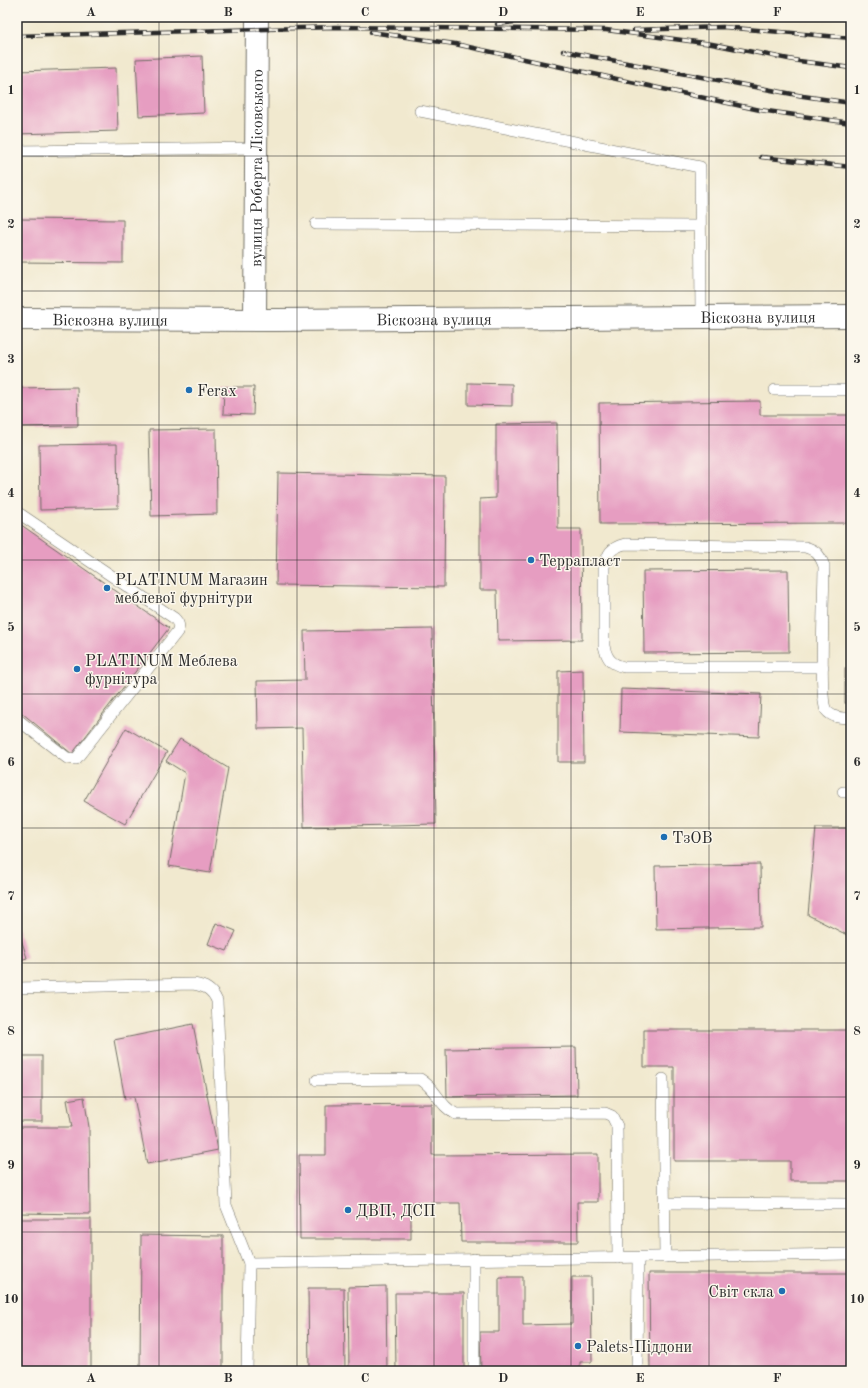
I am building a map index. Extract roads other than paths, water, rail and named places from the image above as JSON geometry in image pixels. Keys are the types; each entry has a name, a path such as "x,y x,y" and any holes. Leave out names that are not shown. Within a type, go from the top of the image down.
{"street":[{"name":"вулиця Роберта Лісовського","path":"255,319 257,17"},
{"name":"Віскозна вулиця","path":"17,319 851,316"}],"lane":[{"path":"420,111 700,167 701,317"},
{"path":"17,151 256,148"},
{"path":"316,224 700,226"},
{"path":"775,390 851,390"},
{"path":"17,512 174,618 178,622 179,627 177,632 76,759 67,758 17,719"},
{"path":"823,667 624,667 614,664 607,657 604,646 604,567 607,555 614,547 625,544 804,547 814,550 821,557 824,566 823,698 826,710 833,716 851,718"},
{"path":"17,988 193,984 204,986 214,992 217,1001 226,1205 249,1263 247,1371"},
{"path":"317,1080 420,1079 433,1088 443,1105 449,1111 456,1114 605,1113 612,1116 617,1126 618,1258"},
{"path":"663,1079 665,1257"},
{"path":"665,1203 848,1204"},
{"path":"249,1263 851,1254"},
{"path":"637,1371 638,1258"},
{"path":"474,1259 474,1371"}],"railway":[{"path":"497,24 560,17"},
{"path":"17,36 335,27 606,30 712,44 799,61 851,68"},
{"path":"634,30 723,27 851,38"},
{"path":"371,32 455,44 760,110 851,123"},
{"path":"563,51 803,96 851,103"},
{"path":"761,157 851,167"}],"place":[{"name":"Ferax","path":"189,390"},
{"name":"Террапласт","path":"531,560"},
{"name":"PLATINUM Магазин меблевої фурнітури","path":"107,588"},
{"name":"PLATINUM Меблева фурнітура","path":"77,669"},
{"name":"ТзОВ","path":"664,837"},
{"name":"ДВП, ДСП","path":"348,1210"},
{"name":"Світ скла","path":"782,1291"},
{"name":"Palets-Піддони","path":"578,1346"}]}
